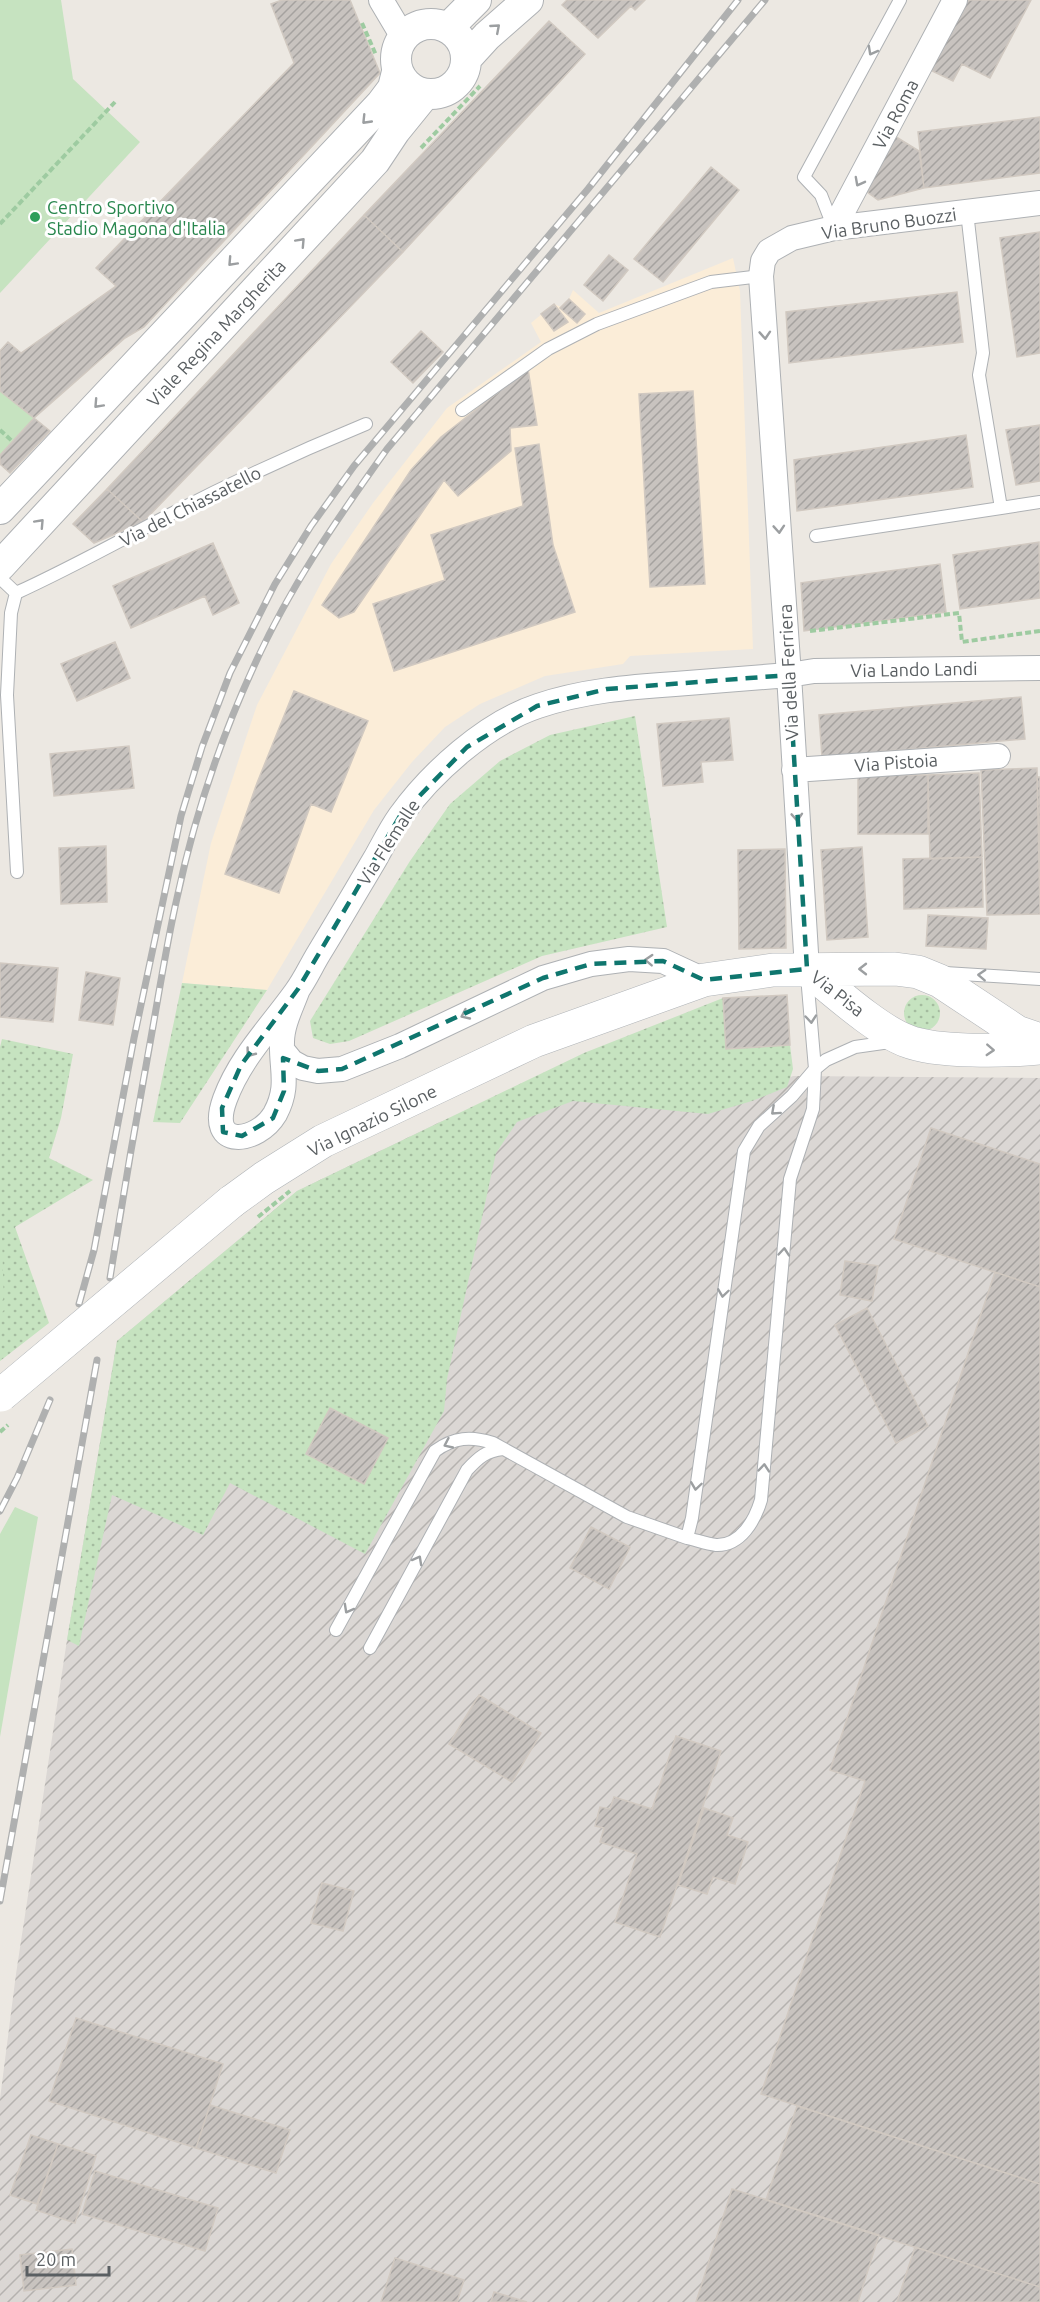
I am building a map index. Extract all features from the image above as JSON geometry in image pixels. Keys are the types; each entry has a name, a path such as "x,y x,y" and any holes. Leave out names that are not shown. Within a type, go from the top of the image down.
{"main road":[{"name":"Via Ignazio Silone","path":"0,1395 231,1202 323,1141 534,1041 704,980 773,969 807,969"},
{"name":"Via Pisa","path":"807,969 895,969 918,972 940,981 1017,1032 1040,1040"},
{"name":"Via Pisa","path":"807,969 846,1001 905,1041 921,1046 1010,1051 1040,1048"},
{"path":"940,1047 953,1035 958,1025 960,996"}],"street":[{"path":"381,0 403,37 412,29 436,24 448,28 464,47 466,59 464,71 458,82 449,90 437,94 425,94 413,90 397,72"},
{"path":"448,28 476,0"},
{"path":"466,59 487,36 528,0"},
{"name":"Via Roma","path":"834,228 955,0"},
{"name":"Viale Regina Margherita","path":"0,509 381,104 393,88 397,72 395,60 397,48 403,37"},
{"name":"Viale Regina Margherita","path":"0,566 375,161 395,131 425,94"},
{"name":"Via Bruno Buozzi","path":"761,276 763,261 769,251 792,238 834,228 1040,203"},
{"name":"Via della Ferriera","path":"761,276 807,969"},
{"name":"Via Lando Landi","path":"789,675 814,671 1040,668"},
{"name":"Via Flemalle","path":"298,989 285,1025 282,1041 284,1091 273,1118 262,1127 242,1136 230,1136 224,1132 220,1122 222,1108 241,1065 298,989 400,816 432,778 467,747 503,722 537,706 607,689 789,675"},
{"name":"Via Pistoia","path":"794,770 998,756"},
{"path":"283,1052 292,1062 303,1068 318,1071 342,1069 400,1046 543,978 591,964 629,959 663,961 704,980"}],"lane":[{"path":"834,228 821,195 804,177 900,0"},
{"path":"967,212 983,353 979,375 1001,508"},
{"path":"462,410 548,349 597,324 711,282 761,276"},
{"name":"Via del Chiassatello","path":"16,593 62,572 289,455 366,424"},
{"path":"816,536 1040,502"},
{"path":"0,578 16,593 11,613 7,695 17,872"},
{"name":"Via della Ferriera","path":"336,1630 435,1451 444,1444 468,1438 486,1441 627,1517 687,1538 717,1545 728,1543 751,1525 761,1500 790,1179 813,1109 815,1069 807,969"},
{"path":"918,972 1040,979"},
{"path":"687,1538 692,1518 744,1151 759,1126 826,1060 855,1047 905,1041"},
{"path":"370,1648 467,1470 479,1456 489,1451 503,1449"}],"path":[{"path":"0,225 115,102"},
{"path":"0,430 12,441"},
{"path":"803,632 959,613 962,642 1040,631"},
{"path":"290,1191 298,1186"}],"highlighted area":[{"path":"789,675 807,969 704,980 663,961 591,964 543,978 342,1069 318,1071 283,1058 284,1091 273,1118 242,1136 223,1132 222,1108 241,1065 298,989 400,816 467,747 537,706 607,689"}],"shaded area":[{"path":"733,258 740,291 753,649 630,656 623,664 545,676 480,704 445,727 412,762 374,810 267,990 182,983 211,843 257,705 331,564 373,503 447,408 541,342 531,323 554,304 561,307 569,299 573,290 599,313"},
{"path":"576,1071 728,1107 793,1076 1040,1078 1040,2302 0,2302 0,2099 16,1974 67,1640 117,1341 297,1191 440,1122"}],"green space":[{"name":"Centro Sportivo Stadio Magona d'Italia","path":"0,0 61,0 73,79 140,142 0,293"},
{"path":"0,391 50,431 10,473 0,464"},
{"path":"635,716 667,927 542,956 349,1041 330,1044 313,1038 310,1021 410,861 450,804 500,761 550,735"},
{"path":"182,983 267,990 180,1123 153,1122"},
{"path":"922,995 934,1001 940,1013 934,1025 922,1031 910,1025 904,1013 910,1001"},
{"path":"723,998 790,1045 793,1069 787,1087 752,1101 708,1114 573,1101 517,1122 496,1153 447,1379 444,1411 365,1554 230,1483 203,1535 112,1495 79,1646 67,1640 117,1341 297,1191 584,1053"},
{"path":"2,1039 73,1054 61,1118 49,1158 93,1180 15,1227 49,1323 0,1361 0,1047"},
{"path":"0,1232 2,1235 4,1310 0,1315"},
{"path":"15,1507 38,1517 0,1737 0,1534"}],"building":[{"path":"282,0 350,0 380,73 144,327 125,338 34,418 0,391 0,351 8,342 21,353 116,286 96,268 294,63 271,4"},
{"path":"567,0 645,0 635,10 631,6 598,38 562,5"},
{"path":"968,0 1031,0 990,78 962,64 953,81 930,70"},
{"path":"549,21 585,54 403,252 364,215"},
{"path":"1040,117 1040,173 924,188 918,132"},
{"path":"893,135 919,151 924,188 878,200 863,189"},
{"path":"711,167 739,190 663,282 634,259"},
{"path":"364,215 403,252 143,522 107,489"},
{"path":"1040,232 1040,353 1017,357 1000,238"},
{"path":"609,255 628,270 603,301 584,285"},
{"path":"957,292 963,342 789,363 786,312"},
{"path":"569,299 585,314 577,323 560,308"},
{"path":"554,304 568,322 554,331 541,314"},
{"path":"421,331 443,352 413,383 391,362"},
{"path":"528,369 537,425 510,428 511,451 458,496 444,480 354,612 339,618 322,605 411,470 441,437"},
{"path":"693,391 705,584 650,587 639,394"},
{"path":"34,418 50,431 10,473 0,464 0,455"},
{"path":"1040,425 1040,481 1016,485 1006,430"},
{"path":"966,435 973,487 797,511 794,460"},
{"path":"539,444 553,545 575,612 394,671 373,604 445,580 431,535 523,506 515,448"},
{"path":"107,489 143,522 94,543 73,524"},
{"path":"1039,542 1040,598 960,609 953,555"},
{"path":"213,543 239,603 213,615 205,596 131,628 113,586"},
{"path":"940,564 946,612 804,631 801,583"},
{"path":"115,642 130,678 77,701 61,664"},
{"path":"294,691 368,721 331,812 311,804 279,893 225,874 257,783"},
{"path":"1021,697 1025,739 822,757 819,715"},
{"path":"729,718 733,760 701,762 703,782 663,786 657,724"},
{"path":"129,746 134,788 54,796 50,754"},
{"path":"1037,768 1040,914 987,915 981,770"},
{"path":"979,773 982,857 930,859 928,775"},
{"path":"858,775 928,775 928,834 858,834"},
{"path":"1037,777 1040,777 1040,876"},
{"path":"106,846 107,902 61,904 59,848"},
{"path":"862,847 868,937 827,940 821,850"},
{"path":"785,849 786,948 739,949 738,850"},
{"path":"982,857 983,907 904,909 903,859"},
{"path":"928,915 988,918 986,949 926,946"},
{"path":"0,963 58,968 53,1022 0,1017"},
{"path":"86,972 120,978 113,1025 79,1020"},
{"path":"787,995 790,1045 726,1049 723,998"},
{"path":"931,1128 1040,1164 1040,1287 894,1239"},
{"path":"845,1261 878,1266 872,1301 840,1295"},
{"path":"995,1272 1040,1287 1040,2184 761,2094 865,1781 830,1770"},
{"path":"867,1308 928,1426 896,1443 835,1325"},
{"path":"330,1408 388,1438 364,1484 306,1454"},
{"path":"591,1527 630,1547 609,1589 570,1568"},
{"path":"479,1695 541,1733 512,1782 449,1744"},
{"path":"676,1736 721,1751 660,1937 615,1922 637,1854 600,1842 604,1828 595,1826 600,1807 610,1809 614,1797 652,1809"},
{"path":"704,1808 733,1818 727,1835 748,1842 735,1884 713,1877 707,1894 678,1885"},
{"path":"322,1883 354,1891 343,1931 311,1923"},
{"path":"76,2018 223,2064 196,2148 49,2101"},
{"path":"210,2105 290,2130 276,2173 196,2148"},
{"path":"797,2106 1040,2184 1040,2287 766,2200"},
{"path":"31,2135 58,2144 37,2204 10,2195"},
{"path":"58,2144 96,2156 75,2223 36,2210"},
{"path":"95,2171 218,2208 205,2251 82,2214"},
{"path":"732,2189 879,2235 858,2302 696,2302"},
{"path":"915,2247 1040,2287 1040,2302 897,2302"},
{"path":"72,2249 76,2285 24,2291 20,2255"},
{"path":"395,2258 464,2280 457,2302 381,2302"},
{"path":"494,2292 527,2302 491,2302"}],"railway":[{"path":"79,1304 94,1250 134,1038 181,816 202,747 230,673 275,584 311,526 354,466 588,189 738,0"},
{"path":"110,1278 173,915 184,868 219,751 268,637 315,554 387,449 765,0"},
{"path":"0,1901 97,1360"},
{"path":"0,1511 17,1478 50,1400"}],"place":[{"name":"Centro Sportivo Stadio Magona d'Italia","path":"35,217"}]}
